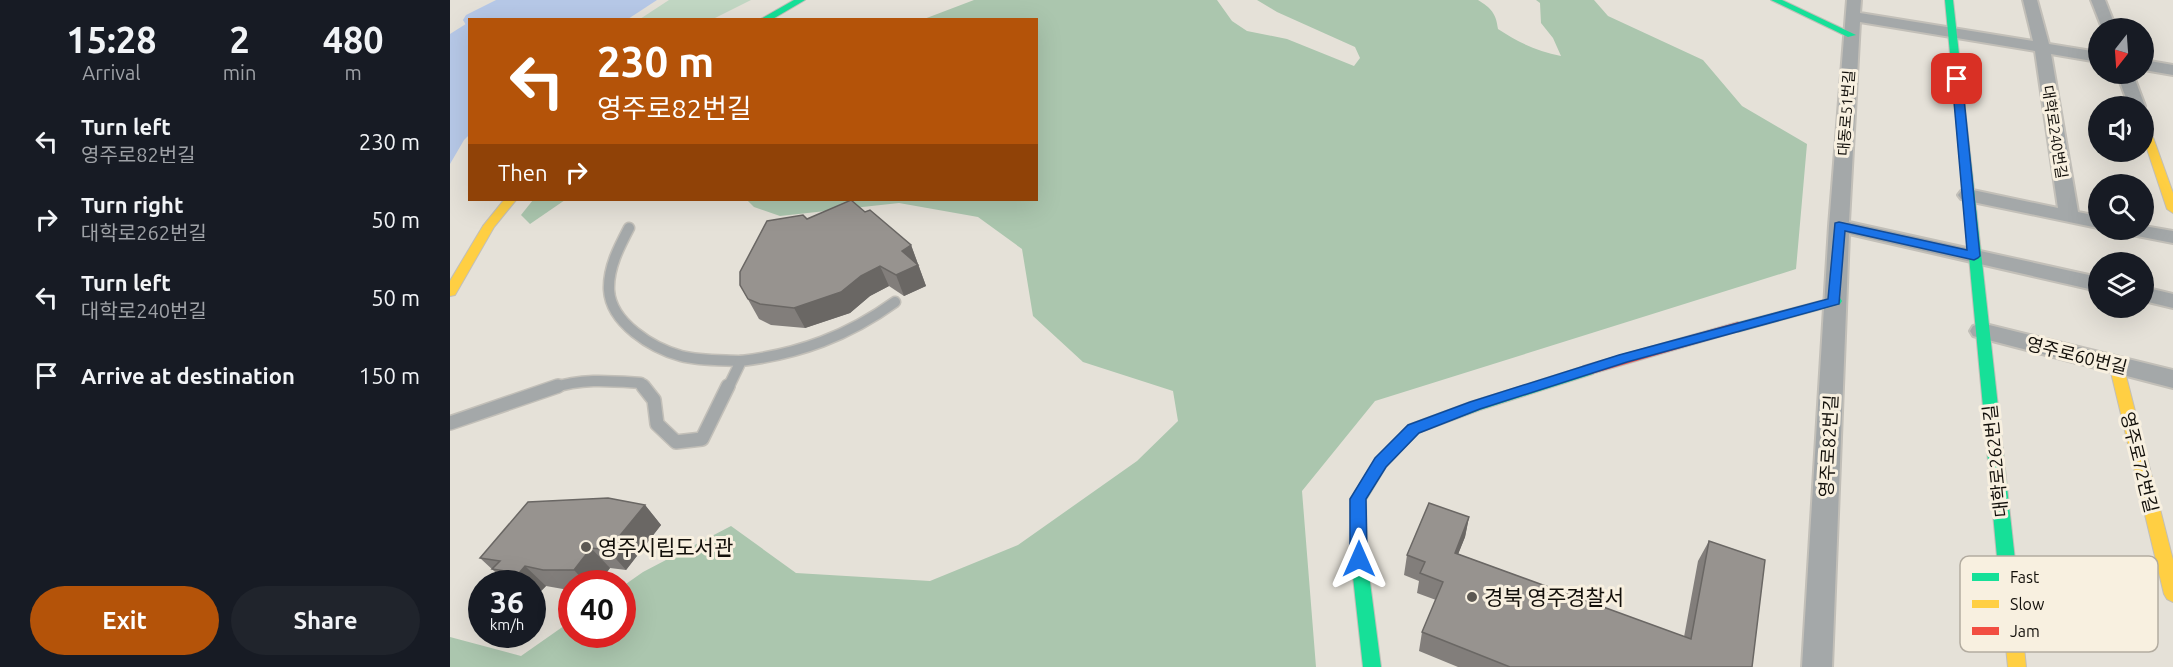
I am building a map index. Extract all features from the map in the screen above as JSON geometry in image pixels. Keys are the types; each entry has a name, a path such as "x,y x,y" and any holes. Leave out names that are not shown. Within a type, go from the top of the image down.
{"street":[{"path":"768,18 801,0"},
{"path":"1775,0 1851,35"},
{"path":"1949,0 1974,256"},
{"name":"대학로240번길","path":"2030,0 2042,47 2069,216"},
{"path":"2098,0 2105,18"},
{"path":"1853,8 1952,33 2088,55"},
{"name":"대동로51번길","path":"1839,226 1853,8"},
{"path":"2154,67 2173,70"},
{"path":"2154,155 2173,209"},
{"path":"1968,195 2088,220"},
{"path":"450,292 486,230 509,201"},
{"path":"1839,226 2088,282"},
{"name":"영주로82번길","path":"1817,667 1839,226"},
{"path":"2154,234 2173,237"},
{"name":"대학로262번길","path":"1974,256 2005,556"},
{"path":"2154,296 2173,301"},
{"path":"1372,667 1359,559 1358,499 1380,463 1413,429 1475,406 1624,358 1835,301"},
{"name":"영주로60번길","path":"1982,331 2173,379"},
{"name":"영주로72번길","path":"2116,364 2173,594"},
{"name":"대학로262번길","path":"2015,652 2017,667"}],"lane":[{"path":"629,228 618,249 609,278 612,309 635,333 672,353 704,359 741,361 773,358 833,340 872,320 896,302"},
{"path":"450,423 570,382 601,380 641,383 654,400 657,424 676,442 702,439 741,361"}],"green space":[{"path":"669,0 751,0 715,18 642,18"},
{"path":"974,0 1217,0 1232,21 1247,31 1287,39 1354,66 1360,58 1355,47 1277,12 1257,0 1478,0 1492,12 1498,29 1528,46 1561,56 1553,38 1541,23 1540,3 1536,0 1594,0 1608,16 1703,60 1742,106 1807,144 1796,269 1375,401 1302,491 1316,667 450,667 450,637 468,642 468,648 491,648 521,656 532,648 546,648 546,638 558,630 558,648 636,648 636,577 731,526 796,573 930,581 1018,545 1137,461 1178,421 1173,391 1083,362 1033,316 1022,249 978,217 899,203 780,216 754,207 748,201 1038,201 1038,18 927,18"},
{"path":"532,201 564,201 530,224 521,215"}],"water":[{"path":"512,0 657,0 630,18 476,18"},
{"path":"468,23 468,136 450,164 450,34"}],"building":[{"path":"852,201 865,212 870,210 911,245 902,251 918,265 896,275 880,266 861,276 841,292 794,308 760,304 748,299 740,285 740,272 767,221 803,215 807,219"},
{"path":"608,498 645,505 608,550 591,548 574,570 543,570 525,566 522,570 492,569 500,561 480,558 528,502"},
{"path":"1429,503 1469,517 1455,553 1691,639 1709,541 1765,560 1752,667 1510,667 1422,632 1443,582 1420,573 1425,562 1407,555"}],"waterway":[{"path":"478,18 512,0"}],"traffic: fast":[{"path":"767,18 801,0"},
{"path":"1775,0 1851,35"},
{"path":"1949,0 2006,556"},
{"path":"1738,327 1835,301"},
{"path":"1372,667 1359,559 1358,499 1381,463 1413,429 1475,406 1588,370"}],"traffic: slow":[{"path":"2154,155 2173,209"},
{"path":"450,292 489,226 509,201"},
{"path":"2116,364 2173,594"},
{"path":"2015,652 2017,667"}],"traffic: jam":[{"path":"1588,370 1738,327"}],"place":[{"name":"영주시립도서관","path":"586,547"},
{"name":"경북 영주경찰서","path":"1472,597"}],"route":[{"path":"1359,559 1358,499 1380,463 1413,429 1475,406 1624,358 1835,301 1839,226 1974,256 1957,79"}]}
